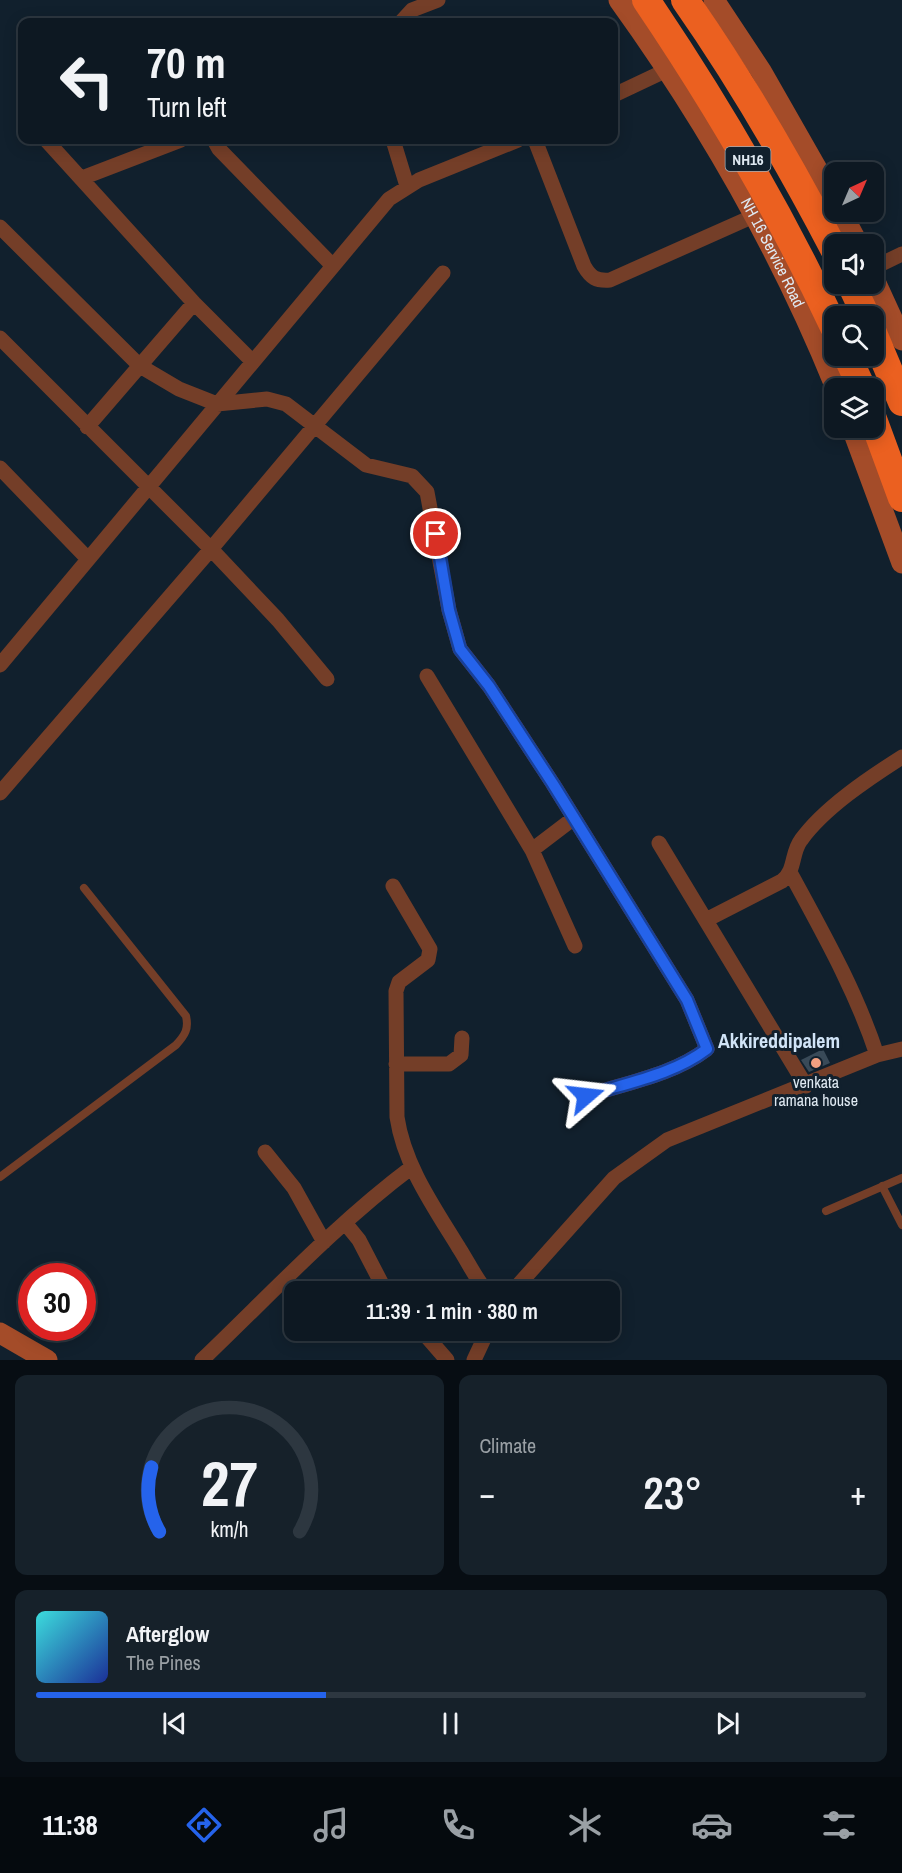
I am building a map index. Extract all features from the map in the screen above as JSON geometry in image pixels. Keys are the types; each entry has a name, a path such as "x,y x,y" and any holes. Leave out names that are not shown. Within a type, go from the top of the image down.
{"highway":[{"name":"NH16","path":"646,0 708,93 759,177 824,307"},
{"name":"NH16","path":"685,0 733,68 826,234"},
{"path":"884,359 902,402"},
{"path":"880,438 902,498"}],"street":[{"path":"403,18 414,5 438,0"},
{"name":"NH 16 Service Road","path":"620,0 669,69 756,214 803,309 832,378"},
{"path":"714,0 761,71 824,181"},
{"path":"618,93 669,69"},
{"path":"50,144 194,303 252,361"},
{"path":"82,178 171,144"},
{"path":"216,144 332,265"},
{"path":"394,144 407,186"},
{"path":"0,665 389,199 407,186 508,144"},
{"path":"538,144 584,266 590,276 598,280 610,280 756,214"},
{"path":"0,227 140,366 179,389 217,404 276,399 315,425 366,465 412,476 427,492 449,610 460,649 489,686 687,1000 707,1049 695,1058 668,1070 586,1096"},
{"path":"884,263 902,254"},
{"path":"0,793 211,549 443,273"},
{"path":"881,294 902,340"},
{"path":"87,427 194,303"},
{"path":"0,338 147,488 211,549 278,620 327,679"},
{"path":"856,438 902,563"},
{"path":"0,468 88,559"},
{"path":"428,676 532,850 575,946"},
{"path":"706,920 782,881 791,874 799,843 816,821 902,757"},
{"path":"532,850 574,818"},
{"path":"659,843 806,1086"},
{"path":"791,874 843,969 864,1017 877,1055"},
{"path":"393,886 430,949 430,955 423,965 399,982 396,990 399,1137 436,1211 480,1281"},
{"path":"396,1064 450,1064 461,1055 462,1038"},
{"path":"522,1281 614,1178 667,1140 806,1086 877,1055 901,1052"},
{"path":"265,1152 294,1188 324,1242"},
{"path":"202,1360 375,1195 412,1167"},
{"path":"346,1224 359,1240 380,1281"},
{"path":"0,1332 47,1360"},
{"path":"431,1341 447,1360"},
{"path":"474,1360 483,1341"}],"lane":[{"path":"0,1177 167,1051 185,1036 188,1026 186,1016 84,888"},
{"path":"826,1211 902,1178"},
{"path":"882,1186 902,1225"}],"building":[{"name":"venkata ramana house","path":"823,1049 830,1063 809,1072 801,1060"}],"place":[{"name":"venkata ramana house","path":"816,1063"}],"district":[{"name":"Akkireddipalem","path":"779,1040"}],"route":[{"path":"436,534 455,639 464,657 489,686 553,784 622,899 687,1000 707,1049 695,1058 668,1070 586,1096"}]}
